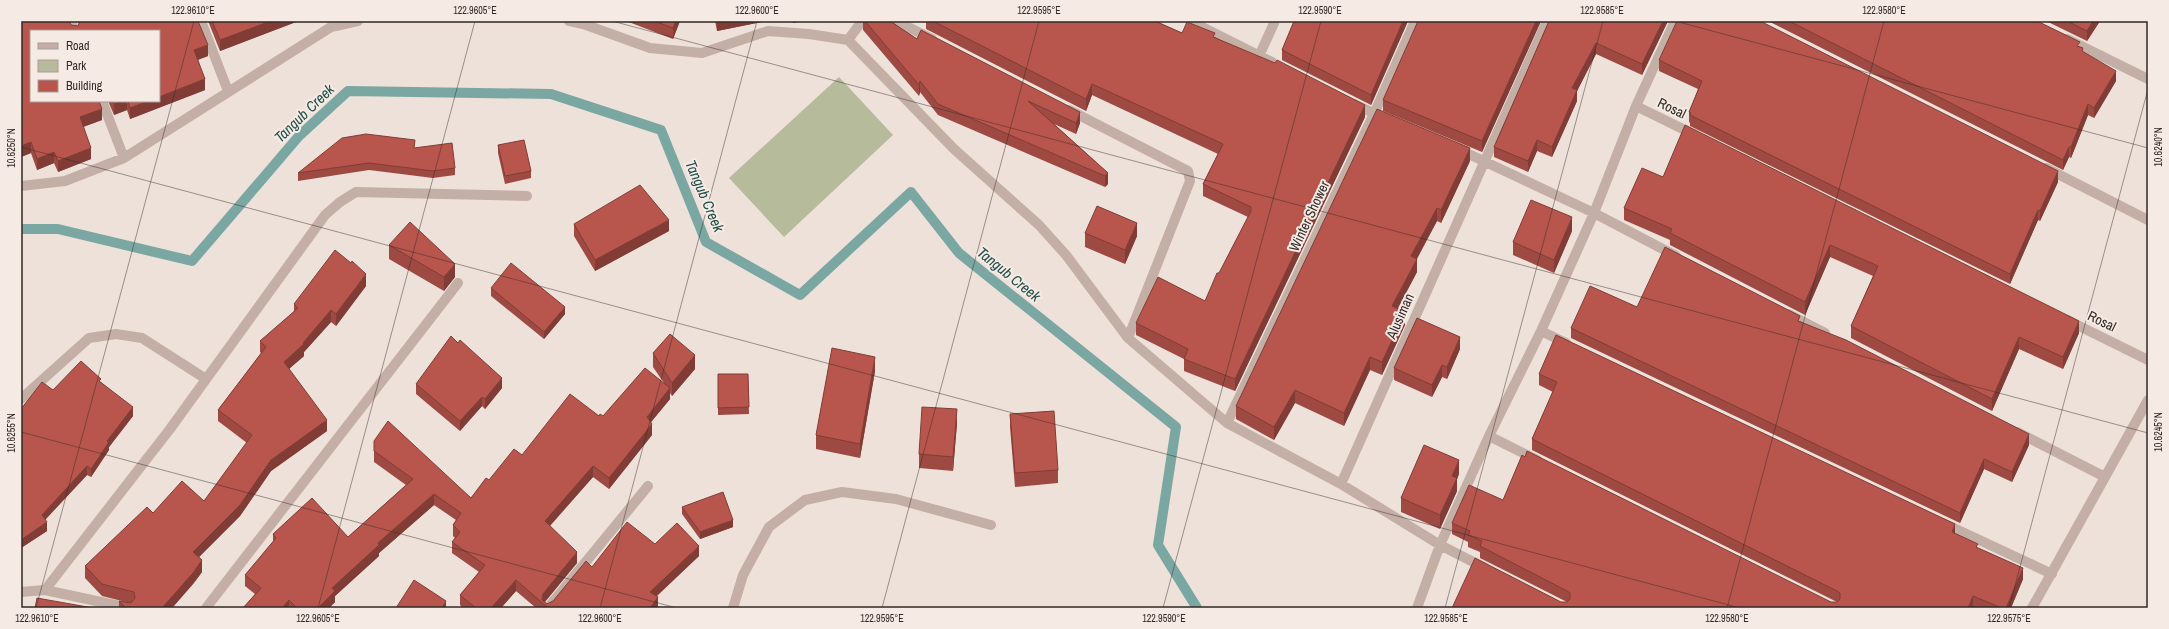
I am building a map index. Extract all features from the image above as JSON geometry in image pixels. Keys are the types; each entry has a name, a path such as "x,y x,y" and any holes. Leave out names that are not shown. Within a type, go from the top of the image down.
{"street":[{"path":"201,21 228,91"},
{"path":"21,186 65,182 124,158 330,24 358,21"},
{"path":"569,21 585,23 650,48 702,53 768,26 848,40 954,149 1039,225 1066,255 1128,338 1227,423 1341,484 1440,545 1495,573"},
{"path":"848,40 862,21"},
{"path":"896,21 938,42"},
{"path":"1190,21 1279,66"},
{"path":"1259,56 1275,21"},
{"name":"Winter Shower","path":"1227,423 1374,114 1415,21"},
{"name":"Alusiman","path":"1341,484 1547,21"},
{"path":"1417,608 1440,545 1489,436 1542,331 1594,213 1636,106 1675,21"},
{"path":"2059,35 2148,79"},
{"path":"1347,100 1374,114 1396,123"},
{"path":"102,102 124,158"},
{"name":"Rosal","path":"1636,106 1707,141"},
{"path":"1063,107 1188,171 1190,182 1128,338"},
{"path":"1447,145 1484,160 1594,213 1686,261"},
{"path":"2036,163 2148,220"},
{"path":"45,590 170,429 325,215 340,202 356,192 527,196"},
{"path":"206,608 458,283"},
{"path":"1778,309 1835,338"},
{"name":"Rosal","path":"2056,314 2148,360"},
{"path":"1542,331 1577,348"},
{"path":"21,399 89,338 116,334 142,338 206,379"},
{"path":"2032,608 2148,400"},
{"path":"2005,426 2105,477"},
{"path":"1489,436 1545,464"},
{"path":"548,608 648,486"},
{"path":"733,608 743,575 769,527 805,500 842,492 896,499 991,525"},
{"path":"1937,519 2052,574"},
{"path":"21,592 45,590 129,608"}],"green space":[{"path":"839,77 893,135 784,237 729,178"}],"building":[{"path":"21,21 69,21 71,25 78,26 80,21 198,21 208,45 194,50 205,79 160,97 160,30 30,30 30,102 99,102 102,109 80,117 91,148 58,161 54,152 37,159 31,142 21,146"},
{"path":"212,21 271,21 220,40"},
{"path":"654,21 676,21 673,28"},
{"path":"865,21 890,21 917,39 921,30 1080,112 1076,123 1028,101 1108,173 1105,176 938,104 920,81 919,85"},
{"path":"933,21 1155,21 1182,33 1187,22 1215,33 1213,37 1275,63 1277,60 1365,105 1235,379 1184,359 1188,349 1136,323 1158,277 1205,301 1217,273 1219,273 1251,211 1251,207 1203,184 1223,144 1092,84 1086,99"},
{"path":"1294,21 1403,21 1371,95 1282,50"},
{"path":"1418,21 1536,21 1482,141 1383,100"},
{"path":"1549,21 1663,21 1642,64 1596,43 1572,88 1577,90 1552,147 1537,140 1528,161 1494,147"},
{"path":"1677,21 1760,21 2058,171 2040,211 2038,210 2010,274 1690,115 1691,113 1689,112 1702,81 1659,60"},
{"path":"1789,21 2037,21 2080,42 2077,46 2083,48 2082,51 2116,71 2094,108 2088,104 2071,147 2069,147 2063,160"},
{"path":"2067,21 2093,21 2087,31"},
{"path":"128,102 145,102 130,108"},
{"path":"1377,109 1470,148 1441,210 1437,208 1411,256 1417,259 1392,306 1405,312 1382,362 1370,357 1344,413 1295,390 1274,427 1236,406"},
{"path":"1685,125 2079,321 2063,357 2019,337 1992,399 1851,326 1878,266 1830,245 1805,302 1670,233 1672,229 1624,208 1642,168 1663,177"},
{"path":"366,134 415,140 414,148 452,143 455,168 433,171 369,163 298,173 342,138"},
{"path":"524,140 531,171 505,176 498,145"},
{"path":"640,185 669,220 595,260 574,224"},
{"path":"1531,200 1572,217 1554,260 1513,242"},
{"path":"1097,206 1137,223 1125,250 1085,233"},
{"path":"410,222 455,264 444,277 389,245"},
{"path":"1665,247 1800,316 1798,321 1846,340 2029,434 2012,472 1984,459 1960,513 1571,328 1590,286 1637,307"},
{"path":"335,250 351,263 352,261 366,274 336,314 331,310 303,343 304,344 284,362 327,420 271,460 240,505 193,552 202,560 193,573 162,608 126,608 119,601 131,603 135,598 134,592 102,584 85,566 147,507 153,513 182,481 204,501 252,435 218,410 266,347 260,341 298,308 294,304"},
{"path":"511,263 565,307 544,332 491,288"},
{"path":"1417,318 1460,337 1447,367 1442,365 1432,385 1394,368"},
{"path":"670,334 695,355 672,383 653,353"},
{"path":"1556,335 1955,524 1952,532 1978,544 1976,547 2023,568 2006,608 2002,608 1973,596 1968,608 1452,608 1475,558 1561,602 1567,602 1570,599 1570,593 1567,591 1480,546 1482,541 1468,535 1470,531 1452,523 1469,485 1503,500 1522,455 1525,457 1527,451 1831,602 1837,602 1840,599 1840,593 1837,591 1532,439 1557,382 1539,374"},
{"path":"451,336 458,343 460,340 502,378 485,399 482,397 460,421 416,384"},
{"path":"832,348 875,357 860,444 816,435"},
{"path":"81,361 101,379 99,381 133,407 107,441 109,442 91,469 87,466 42,515 47,522 21,540 21,409 42,382 53,390"},
{"path":"645,368 670,388 647,417 652,424 609,478 593,466 545,521 577,552 543,594 542,600 547,604 553,601 586,561 592,567 627,522 655,544 677,523 699,546 650,592 658,597 650,608 548,608 516,580 491,608 476,608 460,595 485,565 452,542 460,532 453,525 461,513 434,494 378,543 379,545 332,588 335,591 318,608 297,608 289,600 282,608 243,608 261,588 245,575 276,538 273,534 312,498 348,537 413,479 374,451 374,441 388,421 471,498 486,478 489,480 514,449 522,455 570,394 599,416 600,414 603,416"},
{"path":"718,374 748,374 749,407 718,408"},
{"path":"922,407 957,409 953,457 919,454"},
{"path":"1054,411 1058,470 1015,473 1010,414"},
{"path":"1424,445 1459,460 1452,476 1457,478 1440,515 1401,498"},
{"path":"723,492 733,520 700,532 682,507"},
{"path":"414,580 446,601 442,608 396,608"},
{"path":"37,598 93,608 35,608"}],"waterway":[{"name":"Tangub Creek","path":"21,229 58,229 192,261 299,136 348,91 551,94 661,130 706,242 800,295 911,192 959,253 1176,427 1158,545 1197,608"}]}
